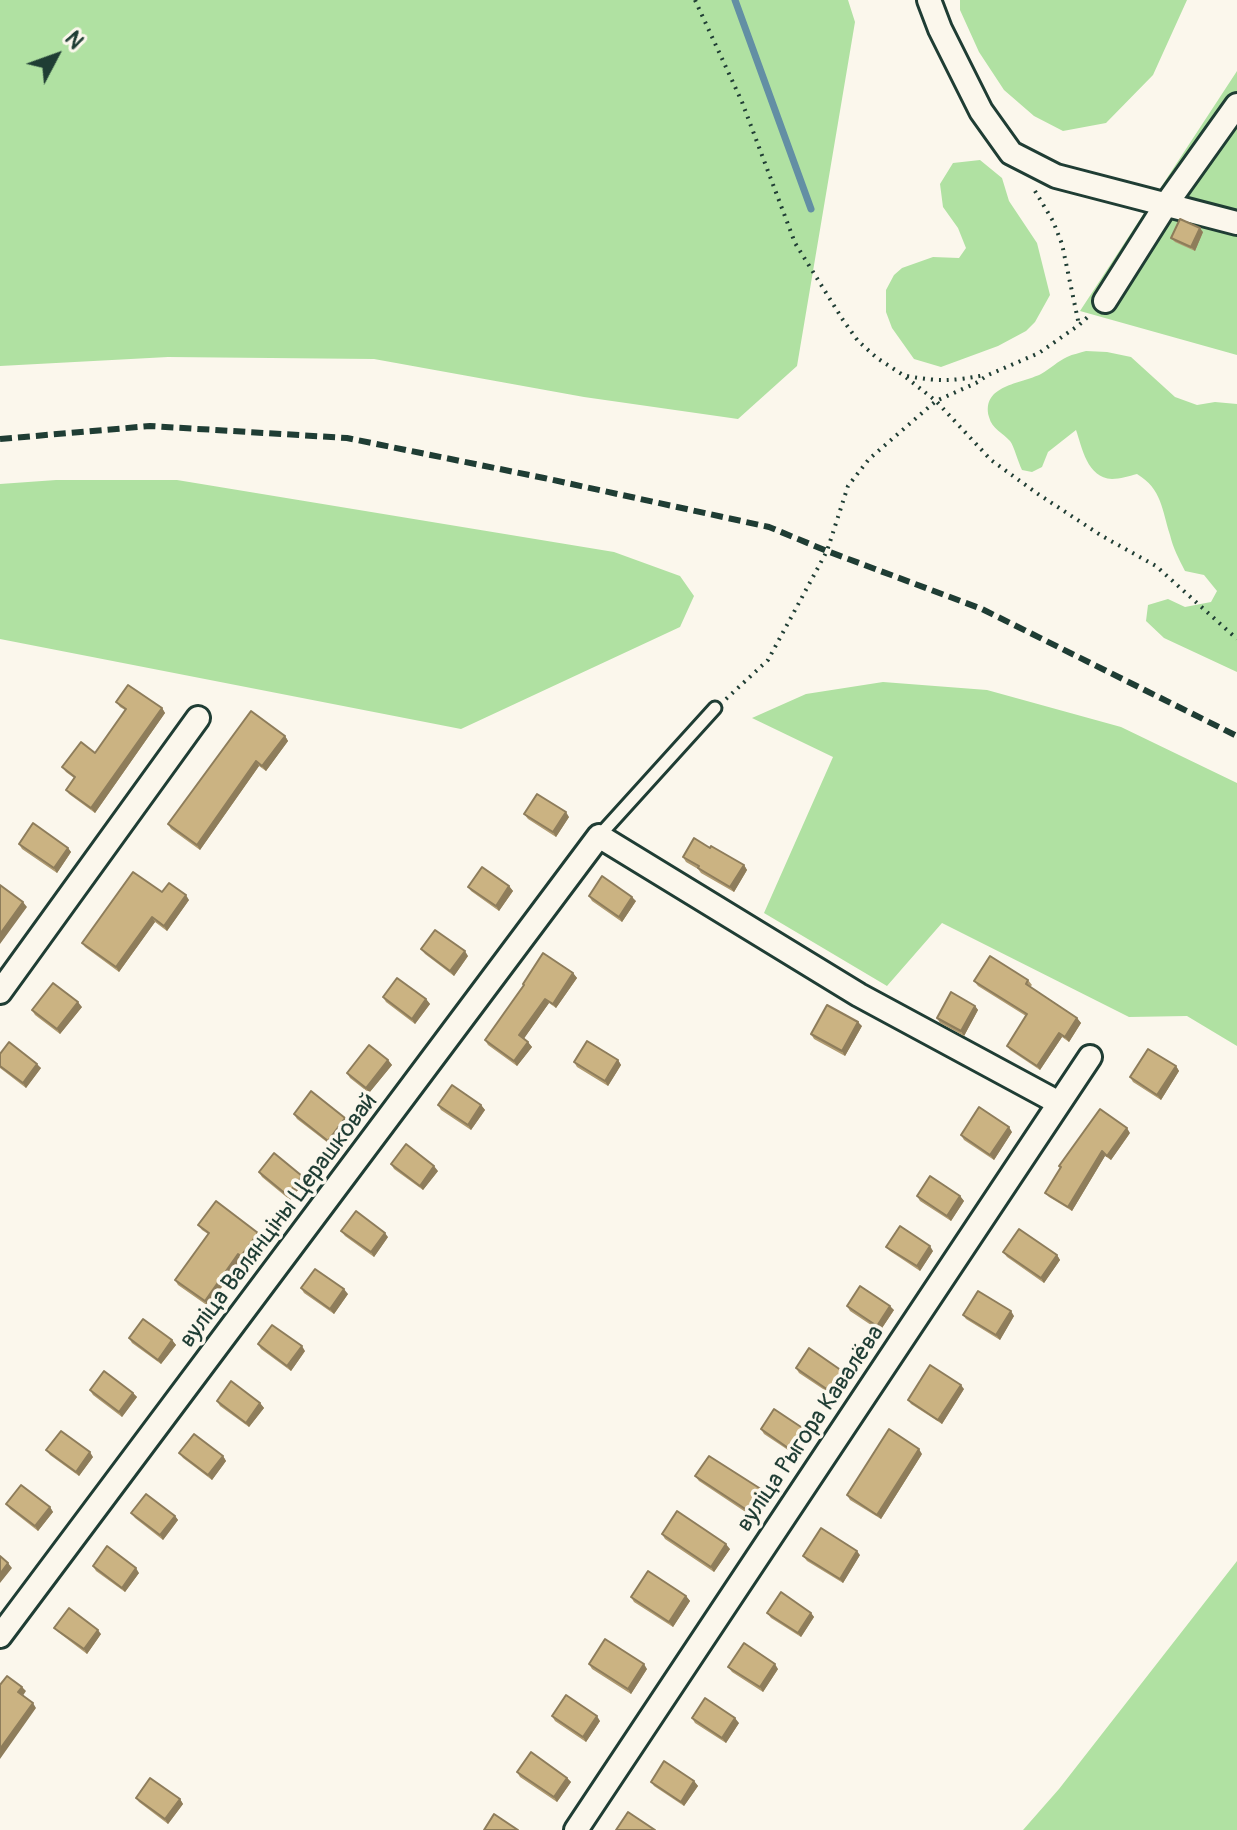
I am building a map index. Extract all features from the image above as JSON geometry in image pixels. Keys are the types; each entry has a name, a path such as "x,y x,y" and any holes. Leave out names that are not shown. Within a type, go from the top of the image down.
{"street":[{"path":"929,0 981,111 1011,153 1056,176 1237,223"},
{"path":"1105,301 1167,203 1237,105"},
{"path":"0,992 198,718"},
{"path":"599,836 859,995 1059,1103"},
{"name":"вуліца Валянціны Церашковай","path":"0,1636 599,836"},
{"name":"вуліца Рыгора Кавалёва","path":"576,1830 1090,1057"}],"lane":[{"path":"599,836 715,708"}],"path":[{"path":"695,0 742,102 795,243 858,341 936,401 991,460 1102,536 1156,566 1237,639"},
{"path":"1035,192 1053,221 1062,244 1079,325"},
{"path":"715,708 768,660 827,551 848,486 869,459 936,401 1039,353 1079,325 1105,301"},
{"path":"903,375 936,382 988,375"}],"green space":[{"path":"0,0 848,0 855,22 797,366 738,419 584,397 374,359 168,357 0,366"},
{"path":"960,0 1187,0 1153,75 1106,123 1063,131 1034,116 1004,90 979,52 960,10"},
{"path":"1237,71 1237,355 1080,311"},
{"path":"980,160 1002,178 1009,201 1037,243 1050,295 1035,322 1026,331 998,346 941,367 914,359 892,328 886,312 886,290 902,268 933,257 959,258 966,248 958,228 943,207 940,184 953,163"},
{"path":"1086,351 1131,357 1175,397 1197,405 1215,402 1237,404 1237,672 1164,638 1146,621 1148,605 1168,599 1185,607 1211,602 1217,591 1204,575 1185,571 1152,486 1137,474 1112,479 1097,473 1083,453 1076,430 1048,452 1042,467 1032,472 1022,470 1010,441 990,421 988,406 997,392 1041,374 1067,357"},
{"path":"56,480 177,480 614,552 680,576 694,596 680,627 461,729 0,639 0,484"},
{"path":"883,682 987,690 1121,727 1237,783 1237,1046 1187,1016 1129,1017 942,923 887,986 764,913 833,757 752,718 806,694"},
{"path":"1237,1561 1237,1830 1023,1830 1059,1789"}],"building":[{"path":"1180,219 1200,228 1191,247 1171,238"},
{"path":"128,685 162,708 91,808 66,790 75,777 62,767 81,742 95,753 126,709 116,702"},
{"path":"251,711 285,736 262,766 256,761 197,845 168,824"},
{"path":"537,794 566,812 553,832 524,814"},
{"path":"33,823 68,848 54,868 19,844"},
{"path":"694,838 744,865 730,887 683,857"},
{"path":"482,867 509,886 496,906 468,887"},
{"path":"133,872 162,892 169,883 186,895 164,926 152,917 116,967 82,943"},
{"path":"602,876 632,897 619,917 589,896"},
{"path":"0,885 23,902 0,934"},
{"path":"435,930 465,951 450,971 421,949"},
{"path":"543,953 573,973 553,1004 545,999 519,1035 528,1042 514,1061 485,1040"},
{"path":"990,956 1028,980 1026,984 1077,1018 1065,1037 1059,1033 1037,1066 1007,1046 1027,1014 974,981"},
{"path":"397,978 426,999 412,1019 383,997"},
{"path":"53,983 78,1002 57,1029 32,1010"},
{"path":"951,992 975,1006 961,1031 937,1018"},
{"path":"827,1005 858,1022 842,1051 811,1034"},
{"path":"587,1041 618,1060 605,1081 574,1062"},
{"path":"9,1042 37,1064 23,1083 0,1066 0,1054"},
{"path":"369,1045 388,1060 366,1088 347,1073"},
{"path":"1148,1049 1176,1066 1157,1095 1130,1077"},
{"path":"452,1085 481,1105 468,1125 438,1105"},
{"path":"311,1091 345,1118 328,1141 294,1114"},
{"path":"979,1107 1009,1127 990,1155 961,1135"},
{"path":"1100,1109 1127,1128 1107,1156 1102,1151 1068,1207 1045,1193 1059,1166"},
{"path":"406,1144 434,1166 420,1186 391,1164"},
{"path":"274,1153 302,1176 287,1195 259,1172"},
{"path":"930,1176 960,1196 947,1216 917,1196"},
{"path":"216,1201 258,1233 241,1256 238,1254 205,1301 175,1280 209,1233 198,1225"},
{"path":"356,1211 385,1233 371,1252 341,1231"},
{"path":"900,1226 930,1246 917,1266 886,1247"},
{"path":"1019,1229 1057,1255 1041,1278 1003,1252"},
{"path":"315,1269 344,1289 330,1309 301,1288"},
{"path":"860,1286 890,1306 877,1326 847,1306"},
{"path":"978,1291 1011,1311 996,1335 963,1315"},
{"path":"143,1319 172,1340 158,1360 129,1338"},
{"path":"272,1325 302,1346 287,1366 258,1344"},
{"path":"809,1348 845,1373 831,1392 796,1368"},
{"path":"930,1365 961,1385 938,1420 908,1400"},
{"path":"104,1371 133,1393 119,1412 90,1390"},
{"path":"231,1381 260,1403 246,1423 217,1401"},
{"path":"774,1409 804,1429 791,1450 761,1429"},
{"path":"889,1429 919,1449 877,1515 847,1495"},
{"path":"61,1431 90,1452 76,1472 46,1450"},
{"path":"194,1434 223,1456 208,1475 179,1453"},
{"path":"709,1456 764,1491 750,1512 695,1476"},
{"path":"21,1485 50,1507 35,1526 6,1504"},
{"path":"146,1494 175,1516 160,1535 131,1513"},
{"path":"677,1511 726,1544 711,1567 662,1534"},
{"path":"821,1528 857,1551 840,1579 803,1556"},
{"path":"107,1546 136,1568 122,1588 93,1566"},
{"path":"0,1556 8,1563 0,1574"},
{"path":"648,1571 686,1596 669,1622 631,1597"},
{"path":"781,1592 811,1613 798,1633 767,1613"},
{"path":"69,1608 98,1630 84,1649 54,1628"},
{"path":"605,1639 644,1664 628,1689 589,1664"},
{"path":"744,1643 775,1664 760,1687 728,1667"},
{"path":"7,1676 22,1687 18,1692 33,1703 0,1749 0,1685"},
{"path":"566,1695 597,1716 583,1737 552,1716"},
{"path":"705,1698 735,1718 722,1738 692,1718"},
{"path":"531,1752 567,1778 554,1797 517,1772"},
{"path":"664,1761 694,1781 681,1802 651,1782"},
{"path":"150,1778 180,1799 165,1819 136,1798"},
{"path":"628,1812 655,1830 616,1830"},
{"path":"494,1814 518,1830 484,1830"}],"waterway":[{"path":"735,0 811,209"}],"railway":[{"path":"0,439 150,426 347,438 769,527 982,609 1237,736"}]}
